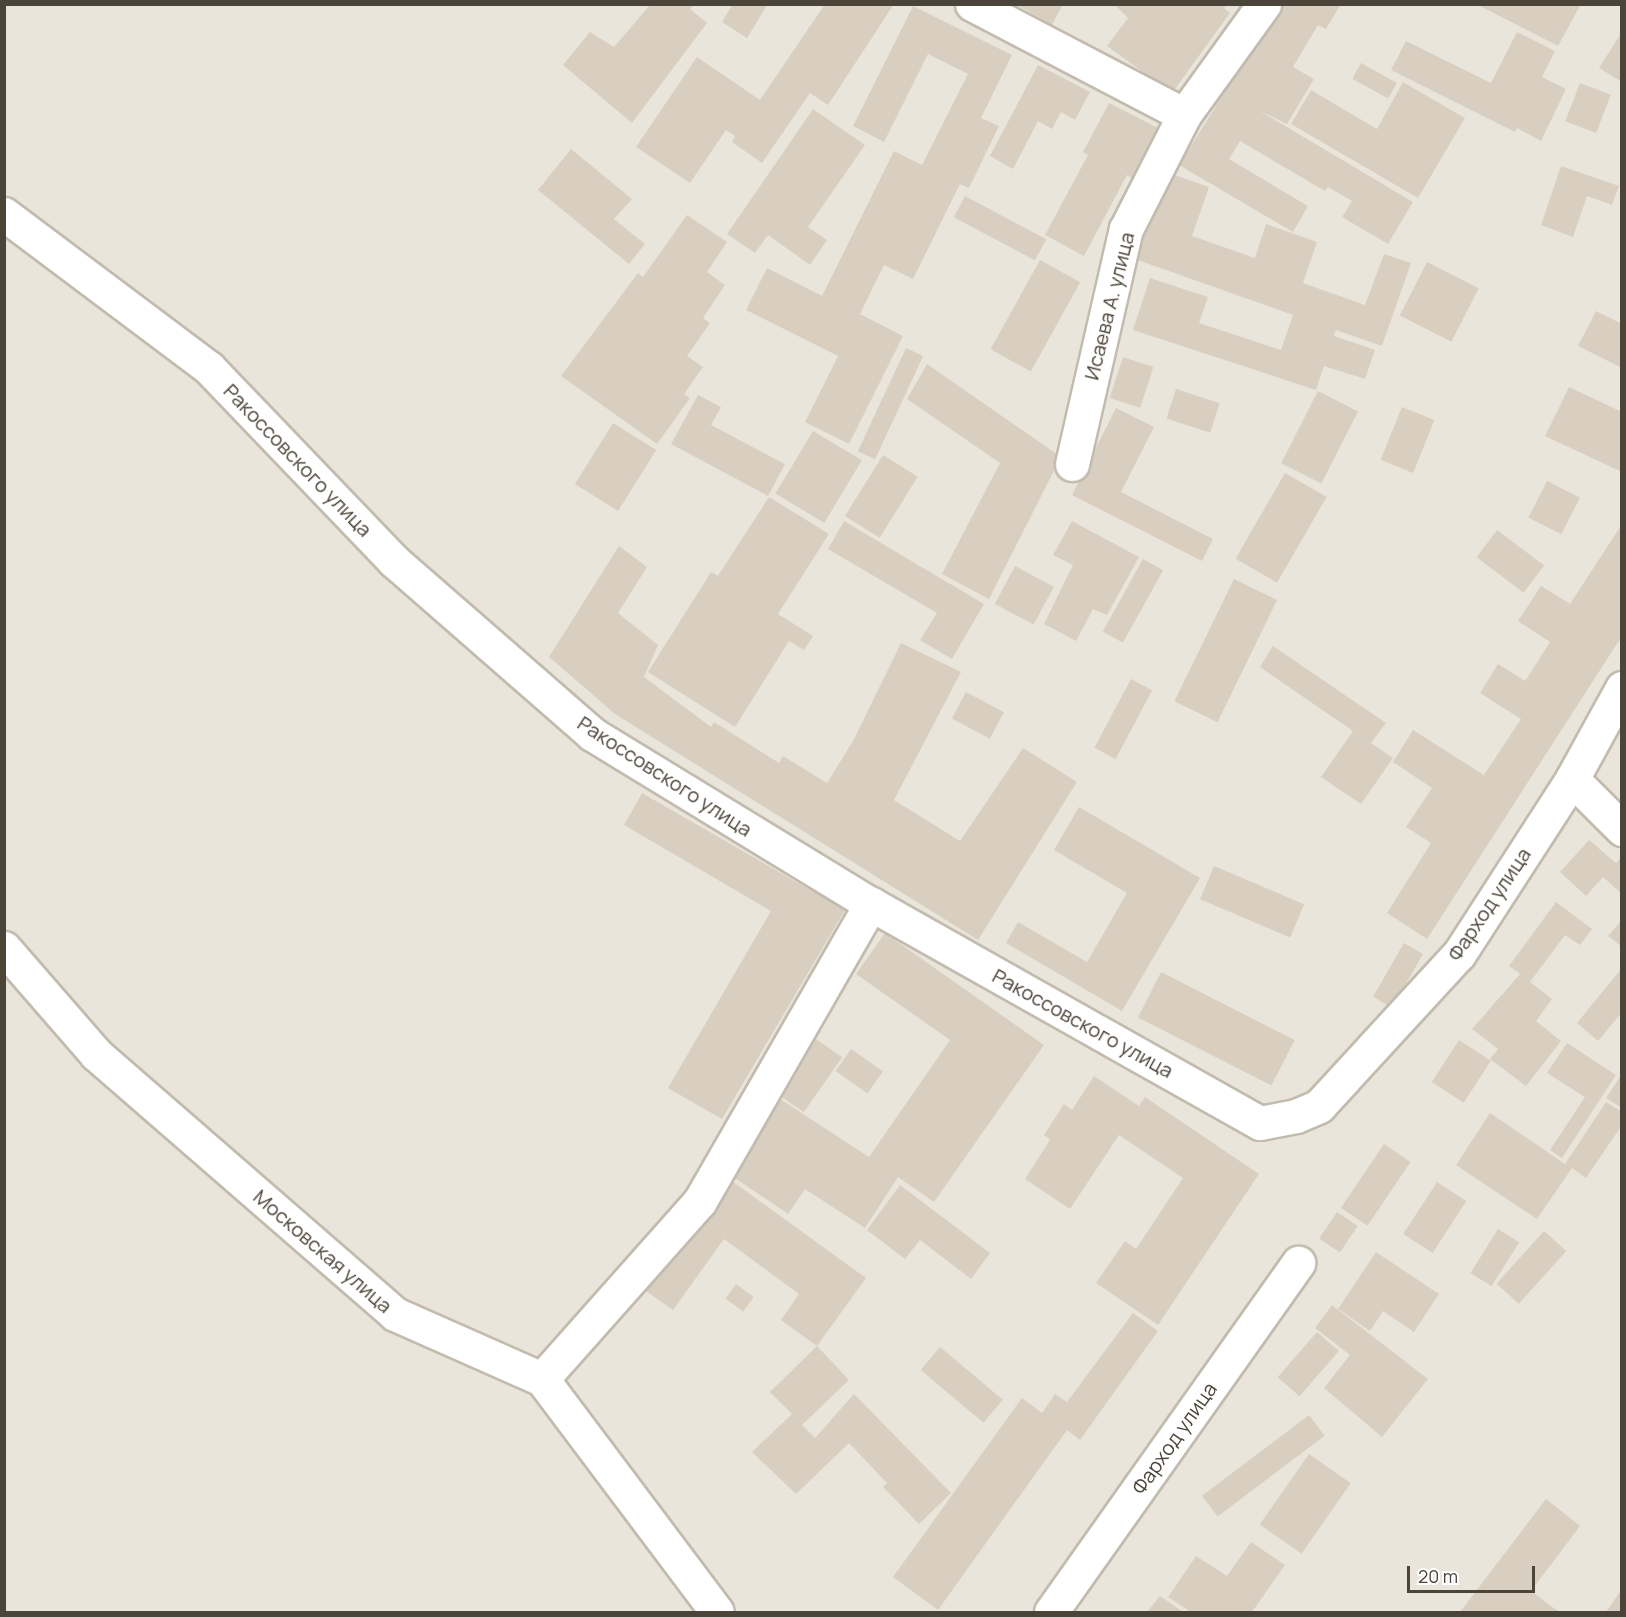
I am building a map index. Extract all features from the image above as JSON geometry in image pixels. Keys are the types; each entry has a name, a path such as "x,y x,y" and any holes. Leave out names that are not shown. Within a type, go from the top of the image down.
{"street":[{"path":"972,4 1184,115"},
{"name":"Исаева А. улица","path":"1072,464 1126,229 1184,115 1264,4"},
{"name":"Ракоссовского улица","path":"4,214 209,368 394,561 592,734 871,904 1260,1123 1296,1116"},
{"name":"Фарход улица","path":"1296,1116 1319,1106 1459,954 1572,779 1622,688"},
{"path":"1572,779 1622,829"},
{"path":"542,1379 700,1201 871,904"},
{"name":"Московская улица","path":"4,948 96,1054 395,1314 542,1379 717,1612"},
{"name":"Фарход улица","path":"1051,1612 1298,1263"}],"shaded area":[{"path":"5,5 1621,5 1621,1612 5,1612"}],"building":[{"path":"733,4 768,4 747,38 722,22"},
{"path":"825,4 894,4 828,105 810,93 762,163 732,142 735,136 726,130 690,183 636,147 697,57 760,100"},
{"path":"1016,4 1063,4 1052,25"},
{"path":"1114,4 1227,4 1224,8 1230,13 1172,93 1107,46 1128,18"},
{"path":"1280,4 1341,4 1326,29 1318,25 1293,67 1314,79 1287,124 1258,110 1413,202 1388,244 1342,217 1352,201 1328,187 1325,191 1240,141 1229,159 1308,206 1293,232 1179,165"},
{"path":"1476,4 1524,5 1581,4 1558,46"},
{"path":"650,5 694,5 690,9 707,23 632,123 563,65 590,32 614,47"},
{"path":"913,6 1012,55 981,118 999,126 969,188 960,184 913,279 884,265 860,314 903,336 849,444 805,422 838,356 746,310 767,268 822,296 894,151 922,165 968,74 928,54 884,142 853,126"},
{"path":"1517,32 1555,51 1542,77 1566,89 1541,141 1517,128 1515,132 1391,70 1406,41 1491,83"},
{"path":"1622,32 1622,82 1599,68"},
{"path":"1361,63 1397,83 1388,99 1352,79"},
{"path":"1038,65 1090,92 1075,120 1061,112 1052,129 1038,121 1013,169 990,156"},
{"path":"1403,82 1465,118 1418,198 1291,124 1311,90 1377,129"},
{"path":"1580,83 1611,95 1596,133 1565,121"},
{"path":"1109,103 1158,128 1132,178 1127,175 1084,256 1045,235 1088,155 1083,152"},
{"path":"813,109 865,145 808,227 827,240 810,265 768,235 755,253 727,234"},
{"path":"571,149 632,199 614,219 645,244 629,264 538,190"},
{"path":"1561,166 1619,186 1612,205 1587,196 1573,237 1541,225"},
{"path":"1163,171 1209,187 1192,236 1255,258 1266,224 1317,242 1303,283 1365,305 1384,254 1411,263 1382,346 1336,330 1334,336 1375,350 1365,379 1324,366 1316,390 1133,330 1150,278 1208,297 1199,323 1281,350 1293,315 1132,258"},
{"path":"965,196 1046,239 1035,260 954,217"},
{"path":"687,215 727,242 707,272 725,285 703,318 710,323 687,356 703,367 684,394 690,398 657,444 561,376 638,273 643,277"},
{"path":"1040,260 1080,282 1031,372 991,349"},
{"path":"1427,262 1479,288 1451,342 1400,315"},
{"path":"1596,311 1622,324 1622,368 1578,346"},
{"path":"906,348 923,356 875,459 858,451"},
{"path":"1123,357 1153,367 1140,408 1110,398"},
{"path":"927,364 1061,457 989,599 942,574 1000,463 907,399"},
{"path":"1569,387 1622,412 1622,472 1545,436"},
{"path":"1176,389 1220,403 1210,433 1166,418"},
{"path":"1318,391 1358,411 1321,484 1281,463"},
{"path":"698,395 721,407 711,425 785,464 768,496 671,444"},
{"path":"1402,407 1434,420 1413,473 1381,460"},
{"path":"1116,408 1154,427 1121,492 1213,539 1202,561 1072,495"},
{"path":"613,423 656,450 618,511 575,484"},
{"path":"813,431 862,460 824,523 775,494"},
{"path":"883,455 918,477 880,538 845,516"},
{"path":"1285,473 1327,497 1277,583 1236,559"},
{"path":"1547,481 1580,498 1561,534 1528,518"},
{"path":"769,497 829,534 778,614 813,636 804,650 789,641 735,727 648,672 711,572 718,576"},
{"path":"844,521 984,604 952,659 920,640 937,613 828,549"},
{"path":"1072,521 1139,557 1107,615 1093,609 1076,641 1044,624 1073,565 1053,555"},
{"path":"1622,524 1622,636 1427,939 1387,913 1431,843 1406,827 1432,788 1393,762 1413,730 1484,775 1521,719 1480,693 1498,664 1525,681 1550,642 1518,621 1541,586 1570,604"},
{"path":"1497,530 1544,566 1524,593 1477,557"},
{"path":"619,546 647,567 618,613 658,645 644,677 711,727 714,722 779,763 783,756 827,783 853,741 901,643 961,672 894,800 960,841 1023,748 1077,782 978,940 615,714 549,657"},
{"path":"1143,559 1163,570 1123,643 1103,632"},
{"path":"1015,566 1054,587 1034,625 995,604"},
{"path":"1234,579 1277,600 1218,722 1174,701"},
{"path":"1273,646 1386,723 1371,743 1393,758 1361,804 1321,777 1353,731 1260,667"},
{"path":"1131,679 1152,690 1116,759 1094,748"},
{"path":"966,692 1004,712 990,739 952,718"},
{"path":"642,793 845,910 722,1119 668,1088 771,911 624,825"},
{"path":"1079,807 1200,878 1122,1011 1006,943 1018,922 1087,962 1127,893 1054,850"},
{"path":"1589,840 1616,863 1622,857 1622,894 1603,877 1586,896 1560,872"},
{"path":"1214,866 1304,904 1290,937 1200,899"},
{"path":"1556,902 1592,929 1580,945 1565,935 1530,982 1552,999 1536,1021 1561,1041 1526,1086 1490,1059 1498,1049 1472,1029 1520,974 1509,966"},
{"path":"1622,920 1622,947 1608,936"},
{"path":"885,933 1044,1045 934,1202 898,1177 865,1228 805,1189 788,1214 729,1174 780,1099 869,1157 950,1040 856,974"},
{"path":"1404,943 1423,954 1392,1008 1373,997"},
{"path":"1622,968 1622,1012 1598,1041 1577,1023"},
{"path":"1161,972 1295,1040 1271,1086 1138,1017"},
{"path":"816,1039 842,1057 804,1112 778,1094"},
{"path":"1459,1040 1491,1061 1464,1103 1432,1082"},
{"path":"1567,1043 1616,1075 1562,1158 1550,1150 1585,1097 1547,1073"},
{"path":"851,1049 883,1071 867,1093 836,1071"},
{"path":"1622,1074 1622,1108 1606,1098"},
{"path":"1094,1076 1139,1106 1145,1097 1259,1174 1158,1325 1096,1283 1125,1241 1136,1249 1183,1178 1119,1135 1070,1209 1025,1179 1050,1140 1044,1135 1064,1104 1072,1110"},
{"path":"1606,1102 1622,1112 1622,1125 1586,1178 1572,1168 1537,1219 1456,1165 1490,1113 1565,1164"},
{"path":"1384,1144 1411,1162 1367,1226 1341,1208"},
{"path":"725,1176 866,1278 817,1346 781,1320 799,1294 724,1239 673,1310 643,1289"},
{"path":"1437,1182 1466,1201 1433,1253 1403,1234"},
{"path":"900,1185 990,1253 971,1279 920,1240 905,1259 867,1230"},
{"path":"1337,1212 1358,1226 1340,1253 1319,1239"},
{"path":"1498,1229 1519,1242 1492,1286 1470,1273"},
{"path":"1544,1231 1566,1251 1519,1304 1496,1284"},
{"path":"1376,1252 1439,1294 1414,1332 1383,1311 1370,1331 1338,1309"},
{"path":"736,1284 754,1297 743,1311 725,1299"},
{"path":"1332,1305 1428,1379 1382,1437 1324,1388 1350,1355 1315,1328"},
{"path":"1133,1313 1158,1331 1080,1440 1067,1430 938,1610 893,1577 1022,1398 1042,1413 1055,1394 1067,1402"},
{"path":"1317,1332 1339,1351 1300,1396 1278,1377"},
{"path":"817,1346 849,1380 802,1425 815,1438 854,1394 951,1493 919,1524 883,1487 887,1483 849,1443 796,1494 752,1452 792,1414 770,1392"},
{"path":"940,1347 1003,1400 984,1423 921,1370"},
{"path":"1309,1415 1325,1436 1218,1516 1202,1496"},
{"path":"1309,1454 1351,1483 1301,1554 1260,1524"},
{"path":"1546,1499 1580,1526 1531,1591 1559,1612 1460,1612"},
{"path":"1251,1542 1285,1565 1252,1612 1191,1612 1168,1597 1196,1556 1227,1576"},
{"path":"1622,1589 1622,1612 1606,1612"},
{"path":"1160,1596 1183,1612 1147,1612"}]}
